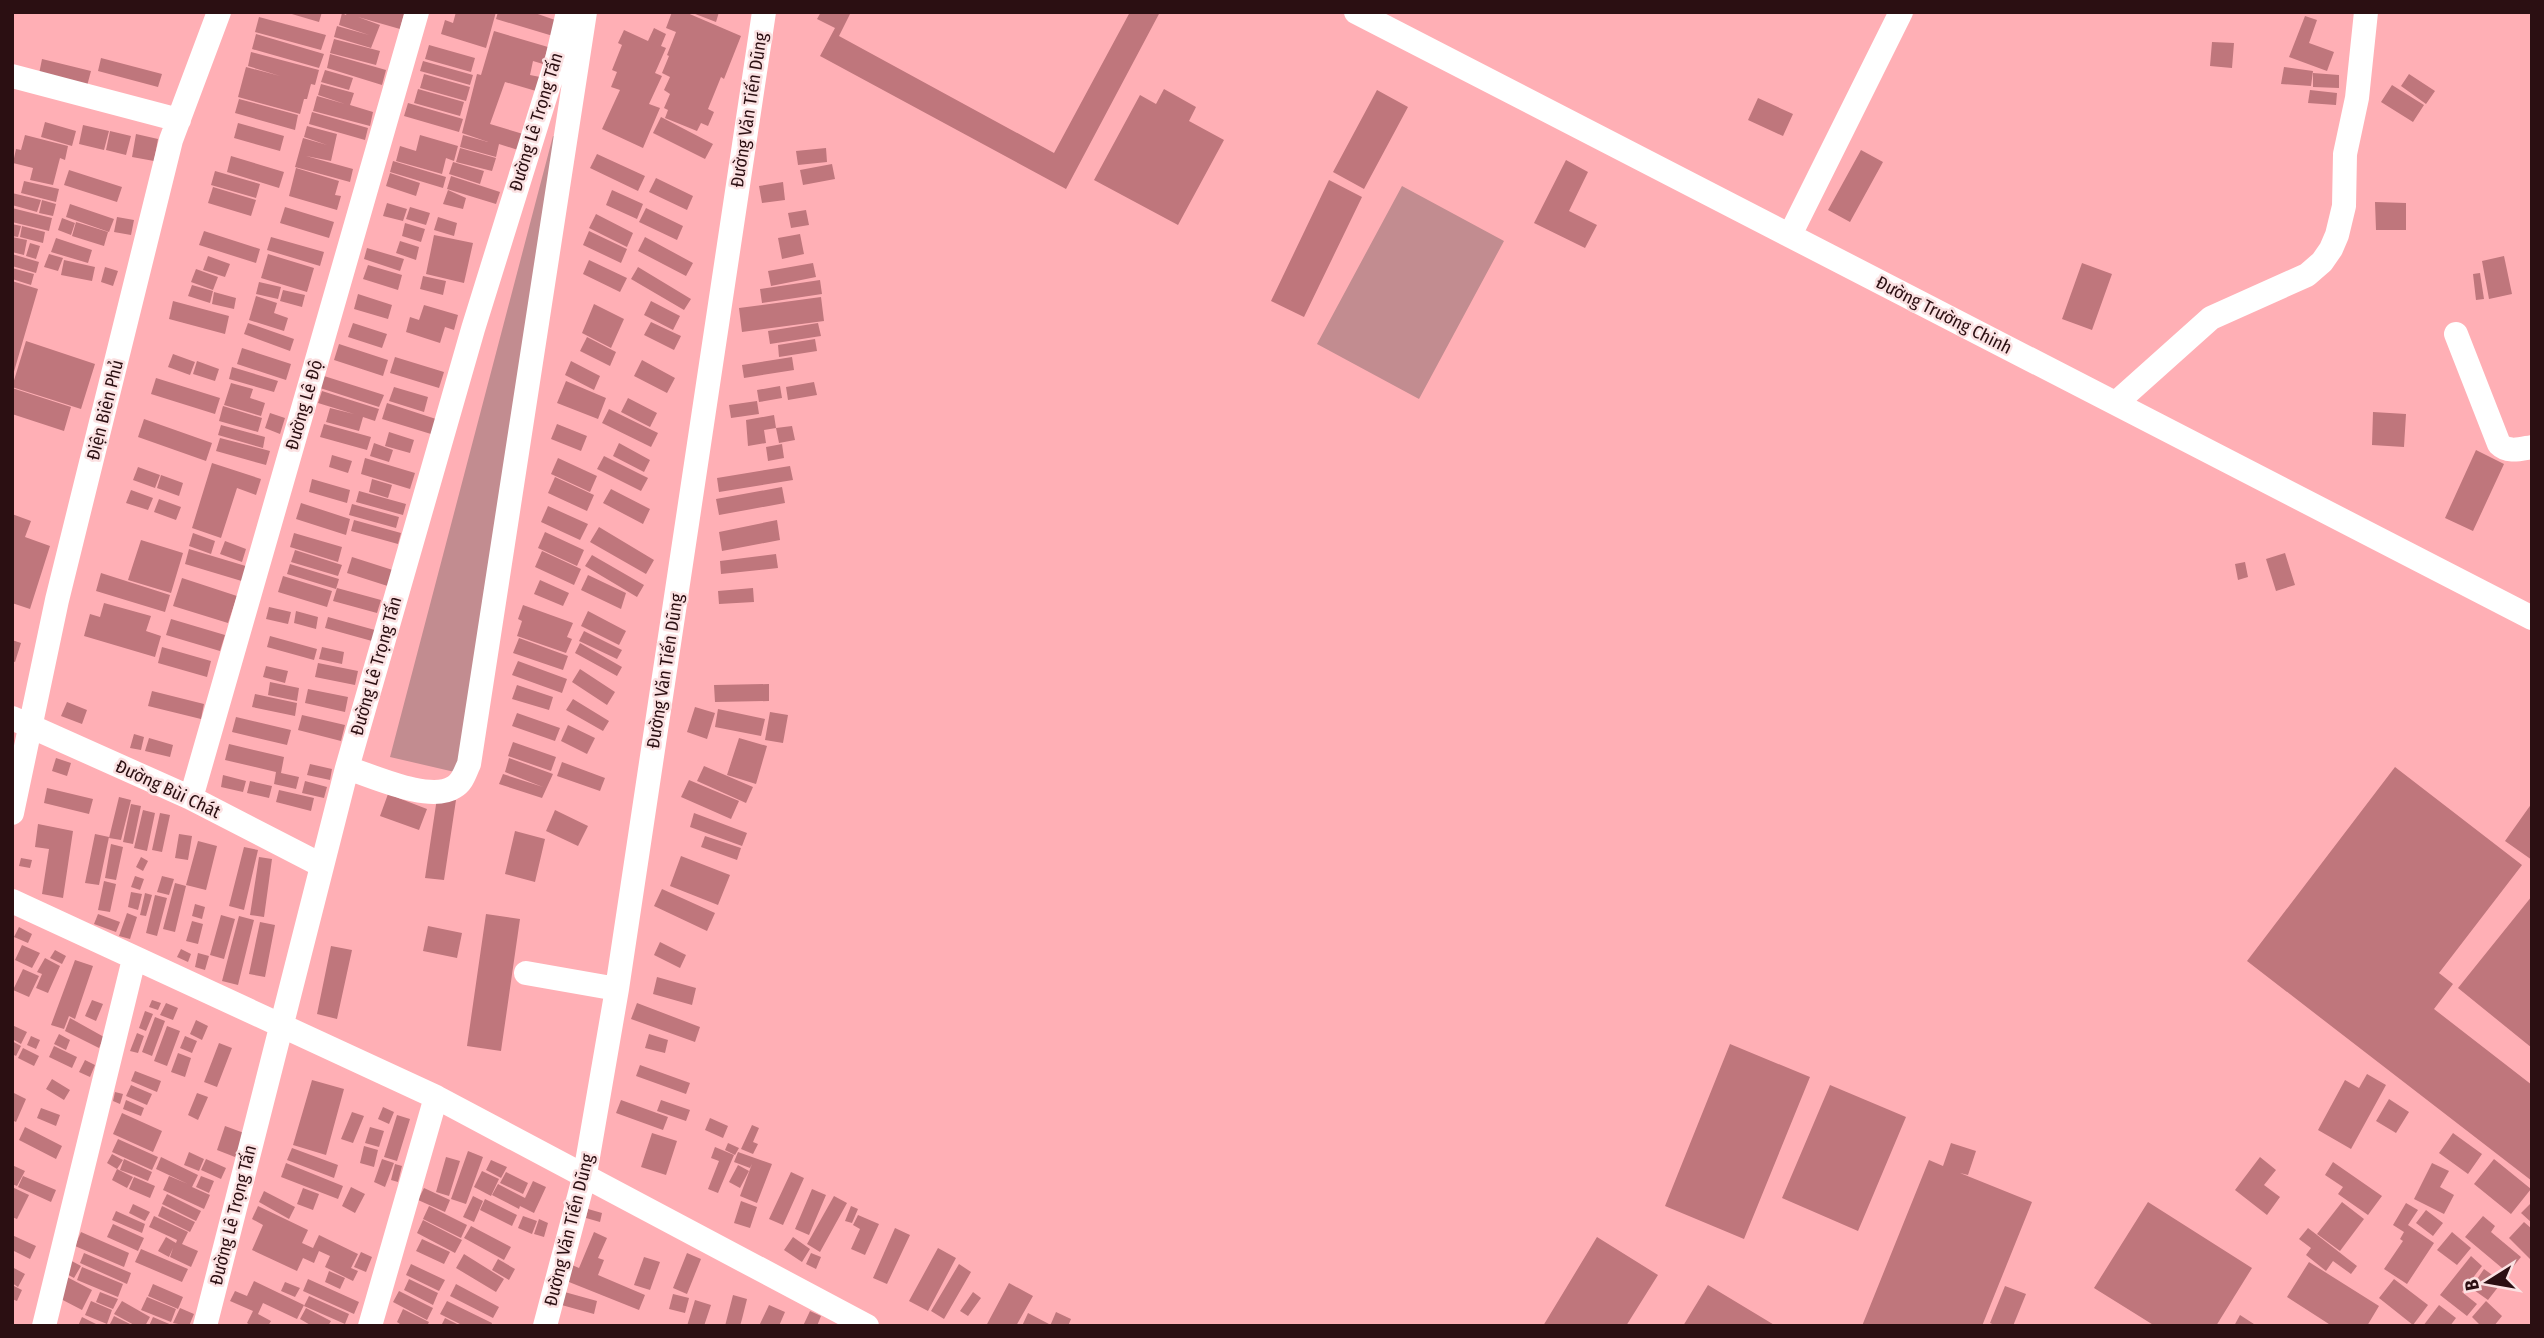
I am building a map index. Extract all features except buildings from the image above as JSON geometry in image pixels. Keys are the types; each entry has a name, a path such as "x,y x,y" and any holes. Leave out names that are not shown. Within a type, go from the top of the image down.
{"street":[{"name":"Điện Biên Phủ","path":"12,813 21,722 67,559 171,140 219,12"},
{"name":"Đường Lê Độ","path":"191,798 417,12"},
{"name":"Đường Lê Trọng Tấn","path":"205,1326 347,768 473,329 557,59 568,12"},
{"path":"347,768 424,792 439,793 454,788 461,781 469,764 585,12"},
{"name":"Đường Văn Tiến Dũng","path":"545,1326 585,1174 617,989 764,12"},
{"name":"Đường Trường Chinh","path":"1356,12 2532,618"},
{"path":"1790,235 1901,12"},
{"path":"2116,403 2211,318 2307,275 2322,262 2331,249 2344,206 2345,154 2357,98 2366,12"},
{"path":"12,76 179,120"},
{"path":"2456,334 2499,444 2510,450 2532,447"},
{"name":"Đường Bùi Chát","path":"21,722 191,798 321,865"},
{"path":"12,901 436,1097 867,1326"},
{"path":"44,1326 134,959"},
{"path":"526,973 617,989"},
{"path":"370,1326 436,1097"}],"shaded area":[{"path":"553,136 560,139 459,773 390,757"},
{"path":"1402,186 1504,241 1419,399 1317,344"}]}
